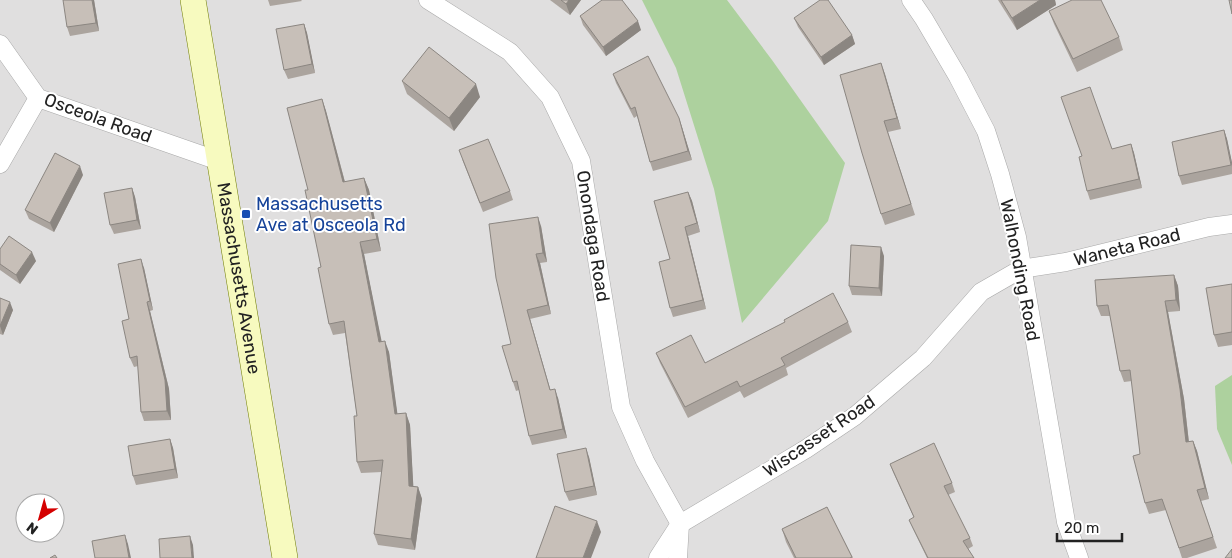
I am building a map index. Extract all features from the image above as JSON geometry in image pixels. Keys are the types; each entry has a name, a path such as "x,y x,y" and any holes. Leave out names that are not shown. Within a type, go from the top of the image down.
{"main road":[{"name":"Massachusetts Avenue","path":"193,0 285,558"}],"street":[{"name":"Onondaga Road","path":"428,0 510,52 550,97 581,161 621,407 645,461 680,524"},
{"name":"Walhonding Road","path":"911,0 924,19 986,131 1000,174 1017,237 1066,522 1079,558"},
{"name":"Osceola Road","path":"0,44 38,98 219,161"},
{"path":"0,164 38,98"},
{"name":"Waneta Road","path":"1022,269 1066,262 1209,227 1232,224"},
{"name":"Wiscasset Road","path":"658,558 680,524 806,449 855,416 923,358 981,292 1022,269"},
{"path":"678,558 680,524"}],"shaded area":[{"path":"0,0 1232,0 1232,558 0,558"}],"green space":[{"path":"642,0 727,0 845,163 828,221 742,323 714,189 676,68"},
{"path":"1232,375 1232,465 1217,429 1215,386"}],"building":[{"path":"63,0 92,0 96,23 67,27"},
{"path":"561,0 569,0 566,4"},
{"path":"602,0 622,0 638,21 603,47 580,16"},
{"path":"820,0 828,0 852,35 821,57 794,18"},
{"path":"1001,0 1040,0 1012,18"},
{"path":"1072,0 1101,0 1119,37 1073,59 1049,11"},
{"path":"1229,0 1232,0 1232,14"},
{"path":"304,24 312,64 284,70 276,29"},
{"path":"429,47 476,84 449,118 402,81"},
{"path":"648,56 679,118 688,151 650,162 635,107 631,109 613,74"},
{"path":"881,63 897,118 884,121 911,204 881,214 840,75"},
{"path":"1090,87 1112,149 1131,144 1139,179 1087,191 1079,157 1082,156 1061,97"},
{"path":"322,99 343,182 364,178 377,239 360,242 379,342 385,341 395,414 406,413 409,486 418,487 411,539 374,534 383,460 357,462 354,416 357,416 344,321 329,324 318,268 321,267 305,190 308,190 287,108"},
{"path":"1224,130 1231,165 1179,176 1172,142"},
{"path":"488,139 510,191 480,203 459,150"},
{"path":"55,153 80,166 50,223 25,210"},
{"path":"132,188 137,220 110,225 104,193"},
{"path":"688,192 697,223 685,227 703,300 670,308 659,262 670,259 654,201"},
{"path":"538,217 543,253 536,254 548,305 527,310 550,390 555,389 563,429 529,436 517,381 513,382 502,346 511,344 496,278 489,224"},
{"path":"9,236 32,252 16,275 0,264 0,249"},
{"path":"851,245 881,247 879,288 849,286"},
{"path":"141,259 150,301 147,302 165,380 167,411 141,412 137,356 130,358 122,321 129,319 118,264"},
{"path":"1174,275 1176,300 1165,301 1180,389 1186,442 1193,441 1205,488 1197,490 1213,537 1179,548 1162,499 1145,503 1133,456 1140,454 1130,370 1120,371 1108,305 1097,306 1095,280"},
{"path":"1232,284 1232,332 1214,335 1206,288"},
{"path":"833,293 848,322 781,358 785,365 740,387 737,381 685,407 656,353 691,335 705,363 785,322 784,320"},
{"path":"0,298 10,302 0,326"},
{"path":"170,439 175,469 133,476 128,446"},
{"path":"934,443 952,483 944,486 970,538 963,541 974,558 928,558 909,520 914,517 890,464"},
{"path":"586,448 594,486 565,492 557,454"},
{"path":"555,506 597,521 583,558 536,558"},
{"path":"827,507 852,557 796,558 782,529"},
{"path":"125,535 129,558 95,558 92,541"},
{"path":"190,536 192,558 160,558 159,539"},
{"path":"1232,549 1232,558 1225,558"}],"place":[{"name":"Massachusetts Ave at Osceola Rd","path":"246,214"}]}
